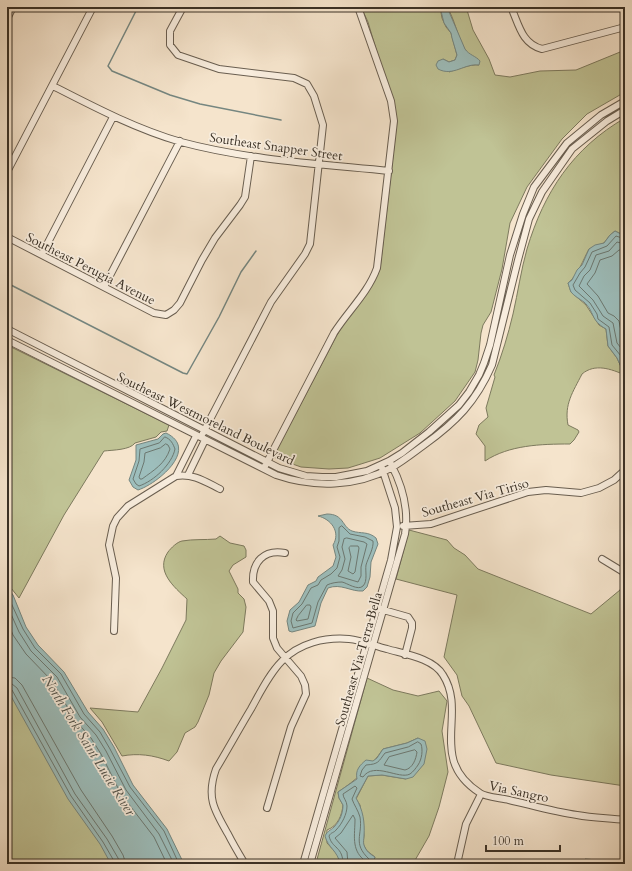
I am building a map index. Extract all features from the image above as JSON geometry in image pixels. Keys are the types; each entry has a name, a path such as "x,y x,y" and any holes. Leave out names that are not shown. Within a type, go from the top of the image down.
{"street":[{"path":"7,19 13,7"},
{"path":"7,172 93,7"},
{"path":"183,7 170,31 170,45 178,56 219,70 294,78 307,84 314,96 323,125 310,244 305,254 271,302 204,431 188,475"},
{"path":"264,469 334,333 344,317 366,291 373,280 377,268 394,121 391,101 358,7"},
{"path":"510,7 526,41 534,47 542,49 625,27"},
{"name":"Southeast Snapper Street","path":"53,86 113,117 180,141 212,149 251,156 389,171"},
{"name":"Southeast Westmoreland Boulevard","path":"7,329 267,463 292,473 322,477 336,477 367,471 402,453 459,405 469,392 479,375 486,357 510,254 523,214 534,187 566,143 601,115 625,101"},
{"name":"Southeast Westmoreland Boulevard","path":"7,340 201,438 288,479 304,483 336,484 361,480 384,472 434,438 455,420 475,397 492,365 529,219 542,192 572,149 607,121 625,110"},
{"path":"42,254 113,117"},
{"path":"104,287 180,141"},
{"name":"Southeast Perugia Avenue","path":"7,236 154,313 166,315 174,310 180,303 215,238 245,196 251,156"},
{"path":"114,631 116,578 109,545 113,526 117,518 128,506 176,476 201,438"},
{"name":"Southeast Via Terra Bella","path":"310,864 406,534 406,509 403,494 389,461"},
{"name":"Southeast Via Terra Bella","path":"303,864 391,560 397,527 395,508 381,465"},
{"name":"Southeast Via Tiriso","path":"397,527 431,524 528,492 546,490 567,492 587,491 614,480 625,470"},
{"path":"176,476 188,475 201,479 220,489"},
{"path":"268,808 292,727 306,694 305,685 301,676 277,648 273,638 273,611 269,601 253,582 253,576 254,568 264,556 278,552 285,553"},
{"path":"602,559 625,573"},
{"path":"377,608 408,617 412,623 405,655"},
{"name":"Via Sangro","path":"245,864 215,812 212,801 212,779 270,676 285,658 299,648 316,641 334,638 351,639 405,655 434,665 443,674 450,688 452,701 450,744 454,761 459,772 466,781 481,794 575,815 625,820"},
{"path":"457,864 466,824 481,794"}],"green space":[{"path":"361,7 440,7 442,18 446,27 451,33 457,55 455,60 449,62 443,59 449,72 468,66 479,65 464,48 447,7 464,7 467,10 473,30 489,59 495,75 510,77 540,71 576,70 625,50 625,92 587,114 562,139 527,187 510,223 502,269 491,312 483,325 481,333 475,372 455,401 420,433 380,458 348,468 329,469 301,467 273,457 337,335 371,287 380,269 397,121 368,22"},
{"path":"625,118 625,236 615,231 604,243 589,249 577,272 568,283 571,292 586,305 599,325 606,329 608,346 617,358 622,369 625,371 625,375 603,368 592,369 582,374 568,404 568,425 579,432 570,444 526,446 504,452 485,461 485,446 476,434 479,425 488,417 486,408 495,377 494,375 509,330 525,257 534,228 552,190 563,173 590,143"},
{"path":"7,345 169,425 167,431 161,432 156,437 135,443 129,447 104,451 64,515 19,598 7,583"},
{"path":"409,530 447,540 454,548 465,555 478,569 591,614 620,590 625,581 625,786 551,775 496,763 469,706 462,696 457,675 444,657 457,595 396,579"},
{"path":"220,536 230,543 244,546 246,550 246,557 233,565 229,571 238,589 238,593 244,599 246,607 243,632 221,661 214,673 209,695 198,722 195,727 185,733 177,752 169,761 146,755 122,756 102,722 90,708 138,712 186,620 187,599 172,584 165,572 165,559 168,552 180,542 216,539"},
{"path":"7,652 135,864 7,864"},
{"path":"367,678 393,690 418,696 439,691 447,701 442,731 448,772 439,807 429,836 414,862 411,864 372,864 375,857 367,851 363,844 364,835 360,805 356,799 368,776 382,775 406,779 418,738 407,743 383,749 363,773 338,792 339,798 343,805 337,823 327,830 327,843 339,856 340,864 317,864 316,863"}],"water":[{"path":"440,7 447,7 465,49 468,53 480,61 479,65 469,66 454,71 443,71 438,69 436,65 438,61 443,59 449,62 455,60 457,55 451,33 444,23"},
{"path":"615,231 625,236 625,371 622,369 617,358 608,346 606,329 597,322 590,309 584,302 571,292 568,283 572,280 577,270 582,265 589,249 595,245 604,243"},
{"path":"166,433 175,440 179,448 177,456 172,465 164,474 155,481 138,490 133,487 129,480 136,460 136,445 158,439"},
{"path":"327,514 340,518 346,527 352,531 367,534 376,538 378,544 371,562 370,577 367,587 363,591 337,586 328,588 321,603 315,626 292,632 289,631 287,621 290,610 299,602 308,585 316,581 318,577 333,566 336,557 333,545 336,535 335,531 331,523 318,516"},
{"name":"North Fork Saint Lucie River","path":"7,587 13,595 26,627 38,645 64,672 88,712 103,729 133,785 167,829 184,864 111,864 100,844 68,799 7,689"},
{"path":"418,738 425,741 427,749 424,764 413,777 406,779 382,775 368,776 356,798 363,816 364,845 368,852 375,857 373,864 340,864 325,836 336,825 342,814 343,805 339,798 338,792 357,779 358,768 366,760 373,761 383,749 407,743"},
{"path":"585,859 625,862 625,864 580,864"}],"waterway":[{"path":"138,7 108,66 112,71 170,95 200,104 281,120"},
{"path":"7,283 187,374 219,317 241,272 256,251"}]}
